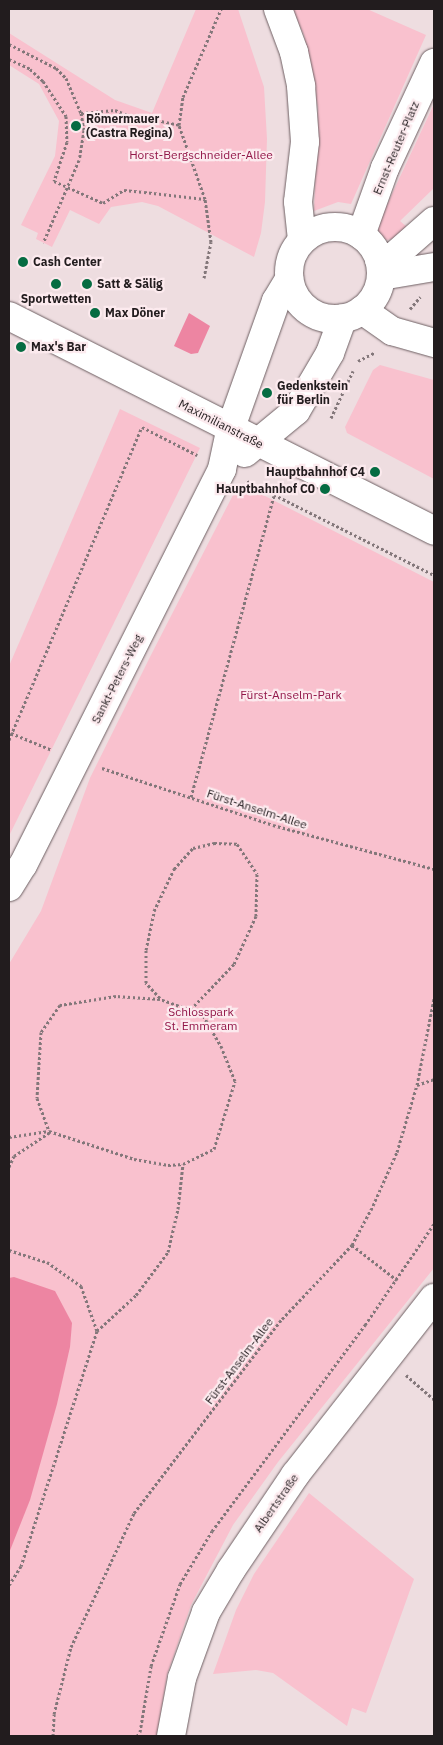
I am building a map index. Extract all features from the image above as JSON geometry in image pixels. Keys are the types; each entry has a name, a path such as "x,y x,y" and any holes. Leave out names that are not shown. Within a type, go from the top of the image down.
{"street":[{"path":"278,9 294,52 301,86 305,142 298,202 302,241"},
{"name":"Ernst-Reuter-Platz","path":"361,235 385,168 434,63"},
{"path":"380,268 434,221"},
{"path":"230,430 276,301 289,279 294,252 302,241 323,228 336,227 361,235 380,268 378,289 353,314 296,412 259,444"},
{"path":"380,268 434,268"},
{"path":"289,279 297,299 312,313 353,314 392,331 434,343"},
{"name":"Maximilianstraße","path":"9,316 230,430 434,531"},
{"name":"Sankt-Peters-Weg","path":"9,887 23,865 222,469 230,430"},
{"name":"Sankt-Peters-Weg","path":"222,469 259,444"},
{"name":"Albertstraße","path":"171,1736 182,1678 206,1612 295,1475 434,1298"}],"path":[{"path":"204,278 211,242 205,199 180,124 183,97 221,9"},
{"path":"9,44 56,68 66,78 81,113 84,130 79,160 43,243"},
{"path":"9,59 30,69 43,81 66,116 67,142 54,181 103,203 124,190 205,199"},
{"path":"81,113 115,110 144,122 147,118 180,124"},
{"path":"9,740 142,427 274,496 434,575"},
{"path":"191,797 274,496"},
{"name":"Fürst-Anselm-Allee","path":"11,733 76,760 273,825 434,869"},
{"path":"160,999 146,983 146,950 154,911 174,869 193,848 214,843 237,844 257,874 256,916 234,964 190,1010"},
{"path":"9,1137 50,1131 134,1159 168,1165 183,1164 214,1149 235,1081 222,1048 202,1014 160,999 116,996 60,1005 41,1032 39,1050 37,1098 50,1131"},
{"name":"Fürst-Anselm-Allee","path":"54,1736 54,1714 71,1647 134,1513 282,1319 352,1245 397,1152 416,1085 434,998"},
{"path":"416,1085 434,1079"},
{"path":"9,1167 14,1156 50,1131"},
{"path":"9,1585 21,1566 97,1331 136,1295 168,1252 178,1209 183,1164"},
{"path":"352,1245 397,1280"},
{"path":"9,1250 47,1262 81,1286 97,1331"},
{"path":"386,1359 434,1399"}],"green space":[{"name":"Horst-Bergschneider-Allee","path":"196,9 238,9 264,87 267,139 265,202 261,233 254,257 158,206 142,202 111,207 99,224 70,210 52,247 36,239 38,233 21,225 55,156 59,121 39,84 9,65 9,33 115,100 152,113"},
{"path":"292,9 367,9 426,35 351,204 338,202 314,211 318,108 304,35"},
{"path":"434,104 434,188 400,221 407,227 394,239 386,240 376,231 378,224"},
{"path":"380,365 434,380 434,479 347,433 345,427 373,370"},
{"path":"120,409 200,448 9,836 9,666"},
{"path":"233,495 263,495 434,582 434,1268 278,1462 233,1525 191,1605 167,1675 157,1736 9,1736 9,964 41,911 90,778 151,655"},
{"path":"309,1493 414,1579 366,1713 352,1708 347,1726 273,1673 256,1670 213,1674 236,1610 254,1574"}],"shaded area":[{"path":"189,313 210,326 198,353 191,354 174,346"},
{"path":"14,1277 55,1291 72,1323 70,1347 57,1404 30,1500 9,1553 9,1278"}],"place":[{"name":"Römermauer (Castra Regina)","path":"76,126"},
{"name":"Cash Center","path":"23,262"},
{"name":"Sportwetten","path":"56,284"},
{"name":"Satt & Sälig","path":"87,284"},
{"name":"Max Döner","path":"95,313"},
{"name":"Max's Bar","path":"21,347"},
{"name":"Gedenkstein für Berlin","path":"267,393"},
{"name":"Hauptbahnhof C4","path":"375,472"},
{"name":"Hauptbahnhof C0","path":"325,489"}],"park label":[{"name":"Fürst-Anselm-Park","path":"291,695"},
{"name":"Schlosspark St. Emmeram","path":"201,1019"}]}
